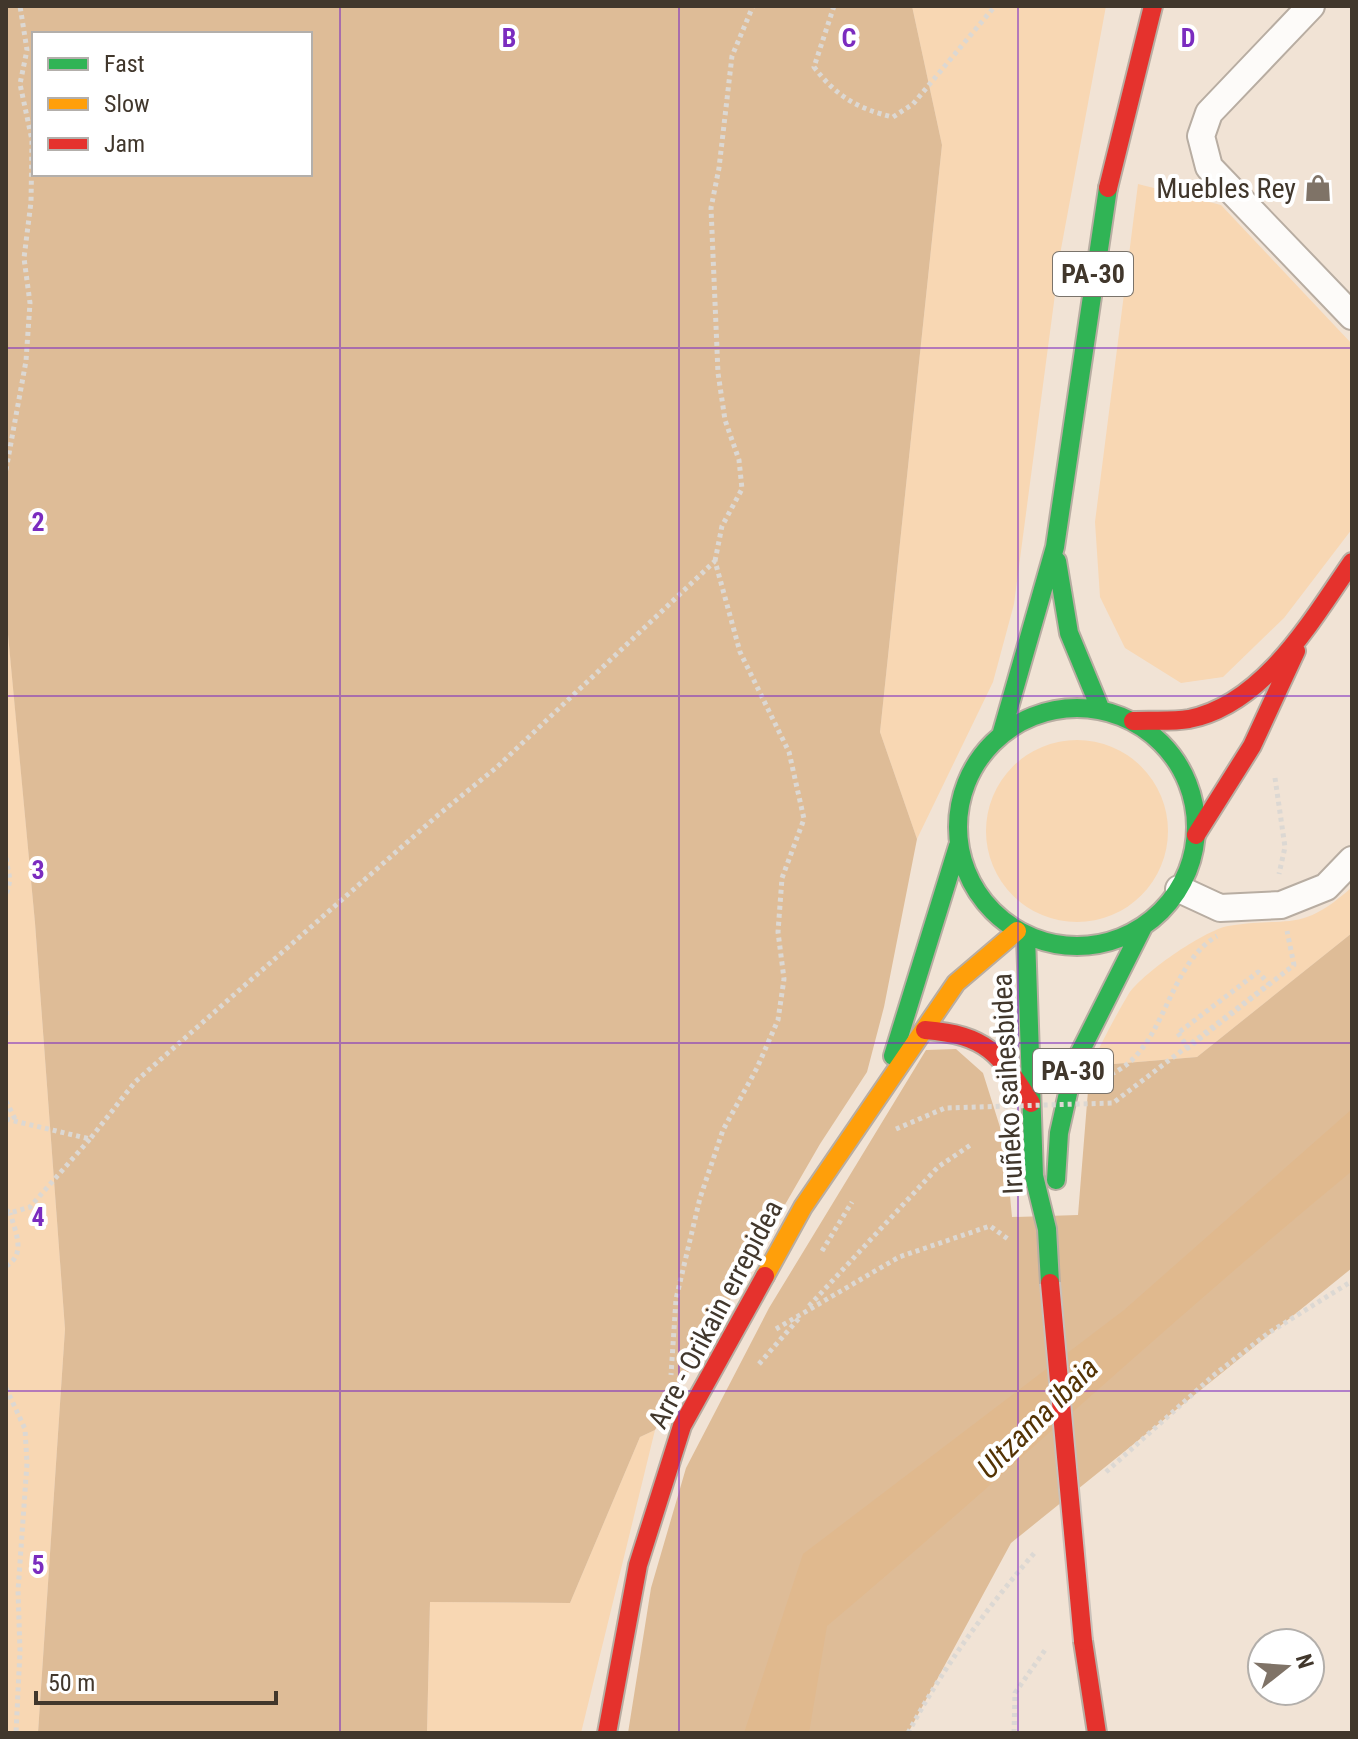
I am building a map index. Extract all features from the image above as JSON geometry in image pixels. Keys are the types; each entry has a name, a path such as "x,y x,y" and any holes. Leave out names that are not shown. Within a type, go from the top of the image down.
{"main road":[{"name":"PA-30","path":"1002,732 1049,710 1100,708 1133,721 1169,750 1190,790 1196,835 1191,863 1179,889 1143,927 1115,940 1086,947 1055,945 1022,934 984,903 958,846 965,783 1002,732 1055,547 1104,204 1153,6"},
{"name":"PA-30","path":"1055,547 1069,633 1100,708"},
{"path":"1133,721 1192,719 1255,686 1302,633 1352,562"},
{"path":"1196,835 1232,785 1277,702 1302,633"},
{"name":"Arre - Orikain errepidea","path":"886,1082 958,846"},
{"name":"Iruñeko saihesbidea","path":"1047,1229 1057,1176 1059,1133 1075,1062 1143,927"},
{"name":"Arre - Orikain errepidea","path":"607,1733 638,1565 682,1426 803,1207 886,1082 956,983 1022,934"},
{"name":"Iruñeko saihesbidea","path":"1022,934 1031,1016 1034,1176 1047,1229 1083,1641 1097,1733"},
{"path":"925,1030 963,1031 995,1047 1031,1103"}],"street":[{"path":"1311,6 1209,113 1201,136 1209,167 1352,316"},
{"path":"1179,889 1220,908 1281,905 1326,887 1352,860"}],"path":[{"path":"6,470 26,361 30,303 24,258 31,202 32,140 20,84 27,50 20,6"},
{"path":"693,1407 674,1399 669,1363 676,1299 700,1198 723,1130 757,1068 778,1020 784,979 778,932 782,878 804,819 789,752 740,652 715,561 722,526 742,489 739,460 725,420 718,373 711,208 732,56 753,6"},
{"path":"834,6 814,67 832,91 864,110 893,117 913,104 995,6"},
{"path":"6,1266 13,1262 20,1246 8,1212 30,1207 135,1082 438,815 497,767 715,561"},
{"path":"1273,769 1285,847 1278,879"},
{"path":"6,858 10,880 6,897"},
{"path":"896,1129 945,1108 1113,1103 1269,984 1258,972 1178,1033 1188,1048 1294,965 1286,927 1273,928"},
{"path":"1107,1076 1134,1061 1194,956 1205,943 1221,934"},
{"path":"6,1101 16,1122"},
{"path":"6,1119 90,1139"},
{"path":"756,1367 938,1167 972,1144"},
{"path":"806,1310 846,1290 899,1257 990,1226 1013,1244"},
{"path":"1099,1480 1214,1375 1267,1334 1352,1281"},
{"path":"6,1388 25,1429 27,1463 18,1591 20,1651 16,1733"},
{"path":"908,1733 941,1672 986,1610 1041,1546"},
{"path":"1014,1733 1015,1693 1047,1647"}],"shaded area":[{"path":"6,6 912,6 942,145 880,732 917,839 884,1007 867,1072 820,1144 655,1430 640,1437 570,1603 430,1602 427,1733 38,1733 65,1329 35,923 6,613"},
{"path":"912,6 1106,6 1061,249 1014,604 993,682 917,839 880,732 942,145"},
{"path":"1138,184 1221,205 1352,344 1352,529 1284,618 1223,677 1181,683 1125,648 1100,597 1095,522"},
{"path":"6,611 35,923 65,1329 38,1733 6,1733"},
{"path":"1077,740 1112,747 1141,767 1161,796 1168,831 1161,866 1141,895 1112,915 1077,922 1042,915 1013,895 993,866 986,831 993,796 1013,767 1042,747"},
{"path":"1352,887 1352,933 1197,1057 1090,1066 1128,995 1174,954 1228,926 1306,917 1319,912"},
{"path":"1352,933 1352,1268 1011,1543 908,1733 628,1733 651,1588 686,1468 769,1308 926,1050 956,1049 983,1073 1005,1143 1012,1217 1078,1215 1090,1066 1197,1057"},
{"path":"655,1430 581,1733 427,1733 430,1602 570,1603 640,1437"}],"water":[{"name":"Ultzama ibaia","path":"1352,1109 1352,1171 1219,1283 827,1626 809,1733 744,1733 803,1554 1124,1310"}],"traffic: fast":[{"path":"1002,732 1055,547 1108,188"},
{"path":"1057,561 1069,633 1100,708"},
{"path":"1077,708 1122,717 1143,728 1161,743 1176,761 1187,782 1196,827 1187,872 1176,893 1161,911 1143,926 1122,937 1077,946 1032,937 1011,926 993,911 978,893 967,872 958,827 967,782 978,761 993,743 1011,728 1032,717 1077,708"},
{"path":"893,1056 958,846"},
{"path":"1056,1180 1059,1133 1075,1062 1143,927"},
{"path":"1026,936 1034,1176 1047,1229 1050,1283"}],"traffic: slow":[{"path":"765,1276 803,1207 956,983 1017,931"}],"traffic: jam":[{"path":"1108,188 1153,6"},
{"path":"1133,721 1189,719 1216,710 1240,696 1284,657 1352,562"},
{"path":"1196,835 1252,746 1296,651"},
{"path":"925,1030 963,1036 989,1050 1010,1071 1031,1103"},
{"path":"607,1733 638,1565 682,1426 765,1276"},
{"path":"1050,1283 1083,1641"},
{"path":"1083,1641 1097,1733"}],"place":[{"name":"Muebles Rey","path":"1318,188"}]}
